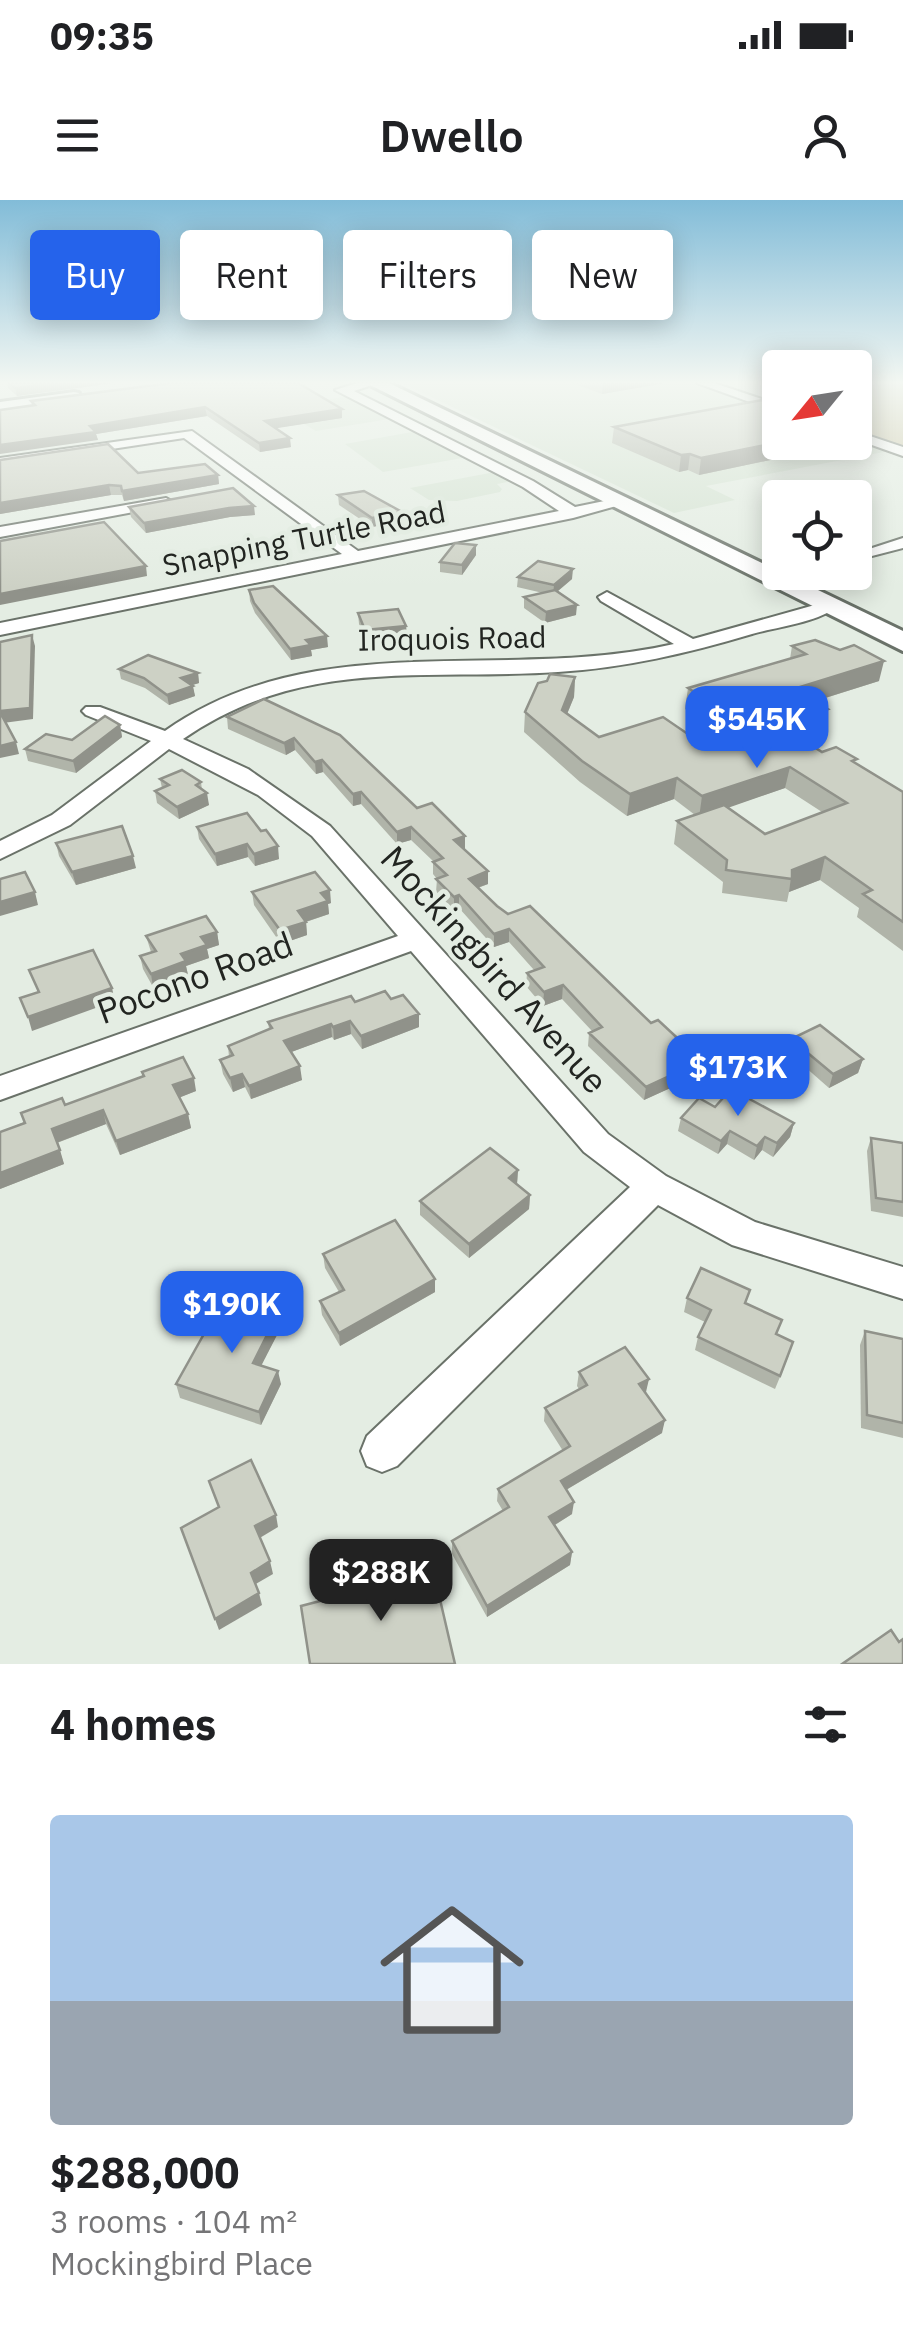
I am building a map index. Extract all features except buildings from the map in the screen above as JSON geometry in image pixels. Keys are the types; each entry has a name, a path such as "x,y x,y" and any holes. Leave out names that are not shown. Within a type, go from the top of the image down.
{"main road":[{"path":"513,451 903,642"}],"street":[{"path":"0,462 71,451"},
{"path":"210,451 353,554"},
{"path":"466,451 573,513"},
{"path":"238,489 256,485"},
{"path":"0,532 183,499"},
{"name":"Snapping Turtle Road","path":"0,629 353,554 619,503"},
{"path":"872,551 903,542"},
{"path":"607,597 689,645"},
{"name":"Iroquois Road","path":"0,851 58,822 164,738 221,706 266,688 321,675 429,664 512,669 594,664 689,645 829,606"},
{"name":"Mockingbird Avenue","path":"94,711 237,769 321,831 596,1143 654,1186 745,1234 903,1283"},
{"name":"Pocono Road","path":"0,1088 415,940"},
{"path":"382,1451 654,1186"}],"shaded area":[{"path":"355,451 457,451 468,457 383,472"},
{"path":"545,451 762,451 762,460 842,460 706,486 735,500 674,513"},
{"path":"495,472 513,481 497,484 500,492 457,501 429,500 410,488"}]}
